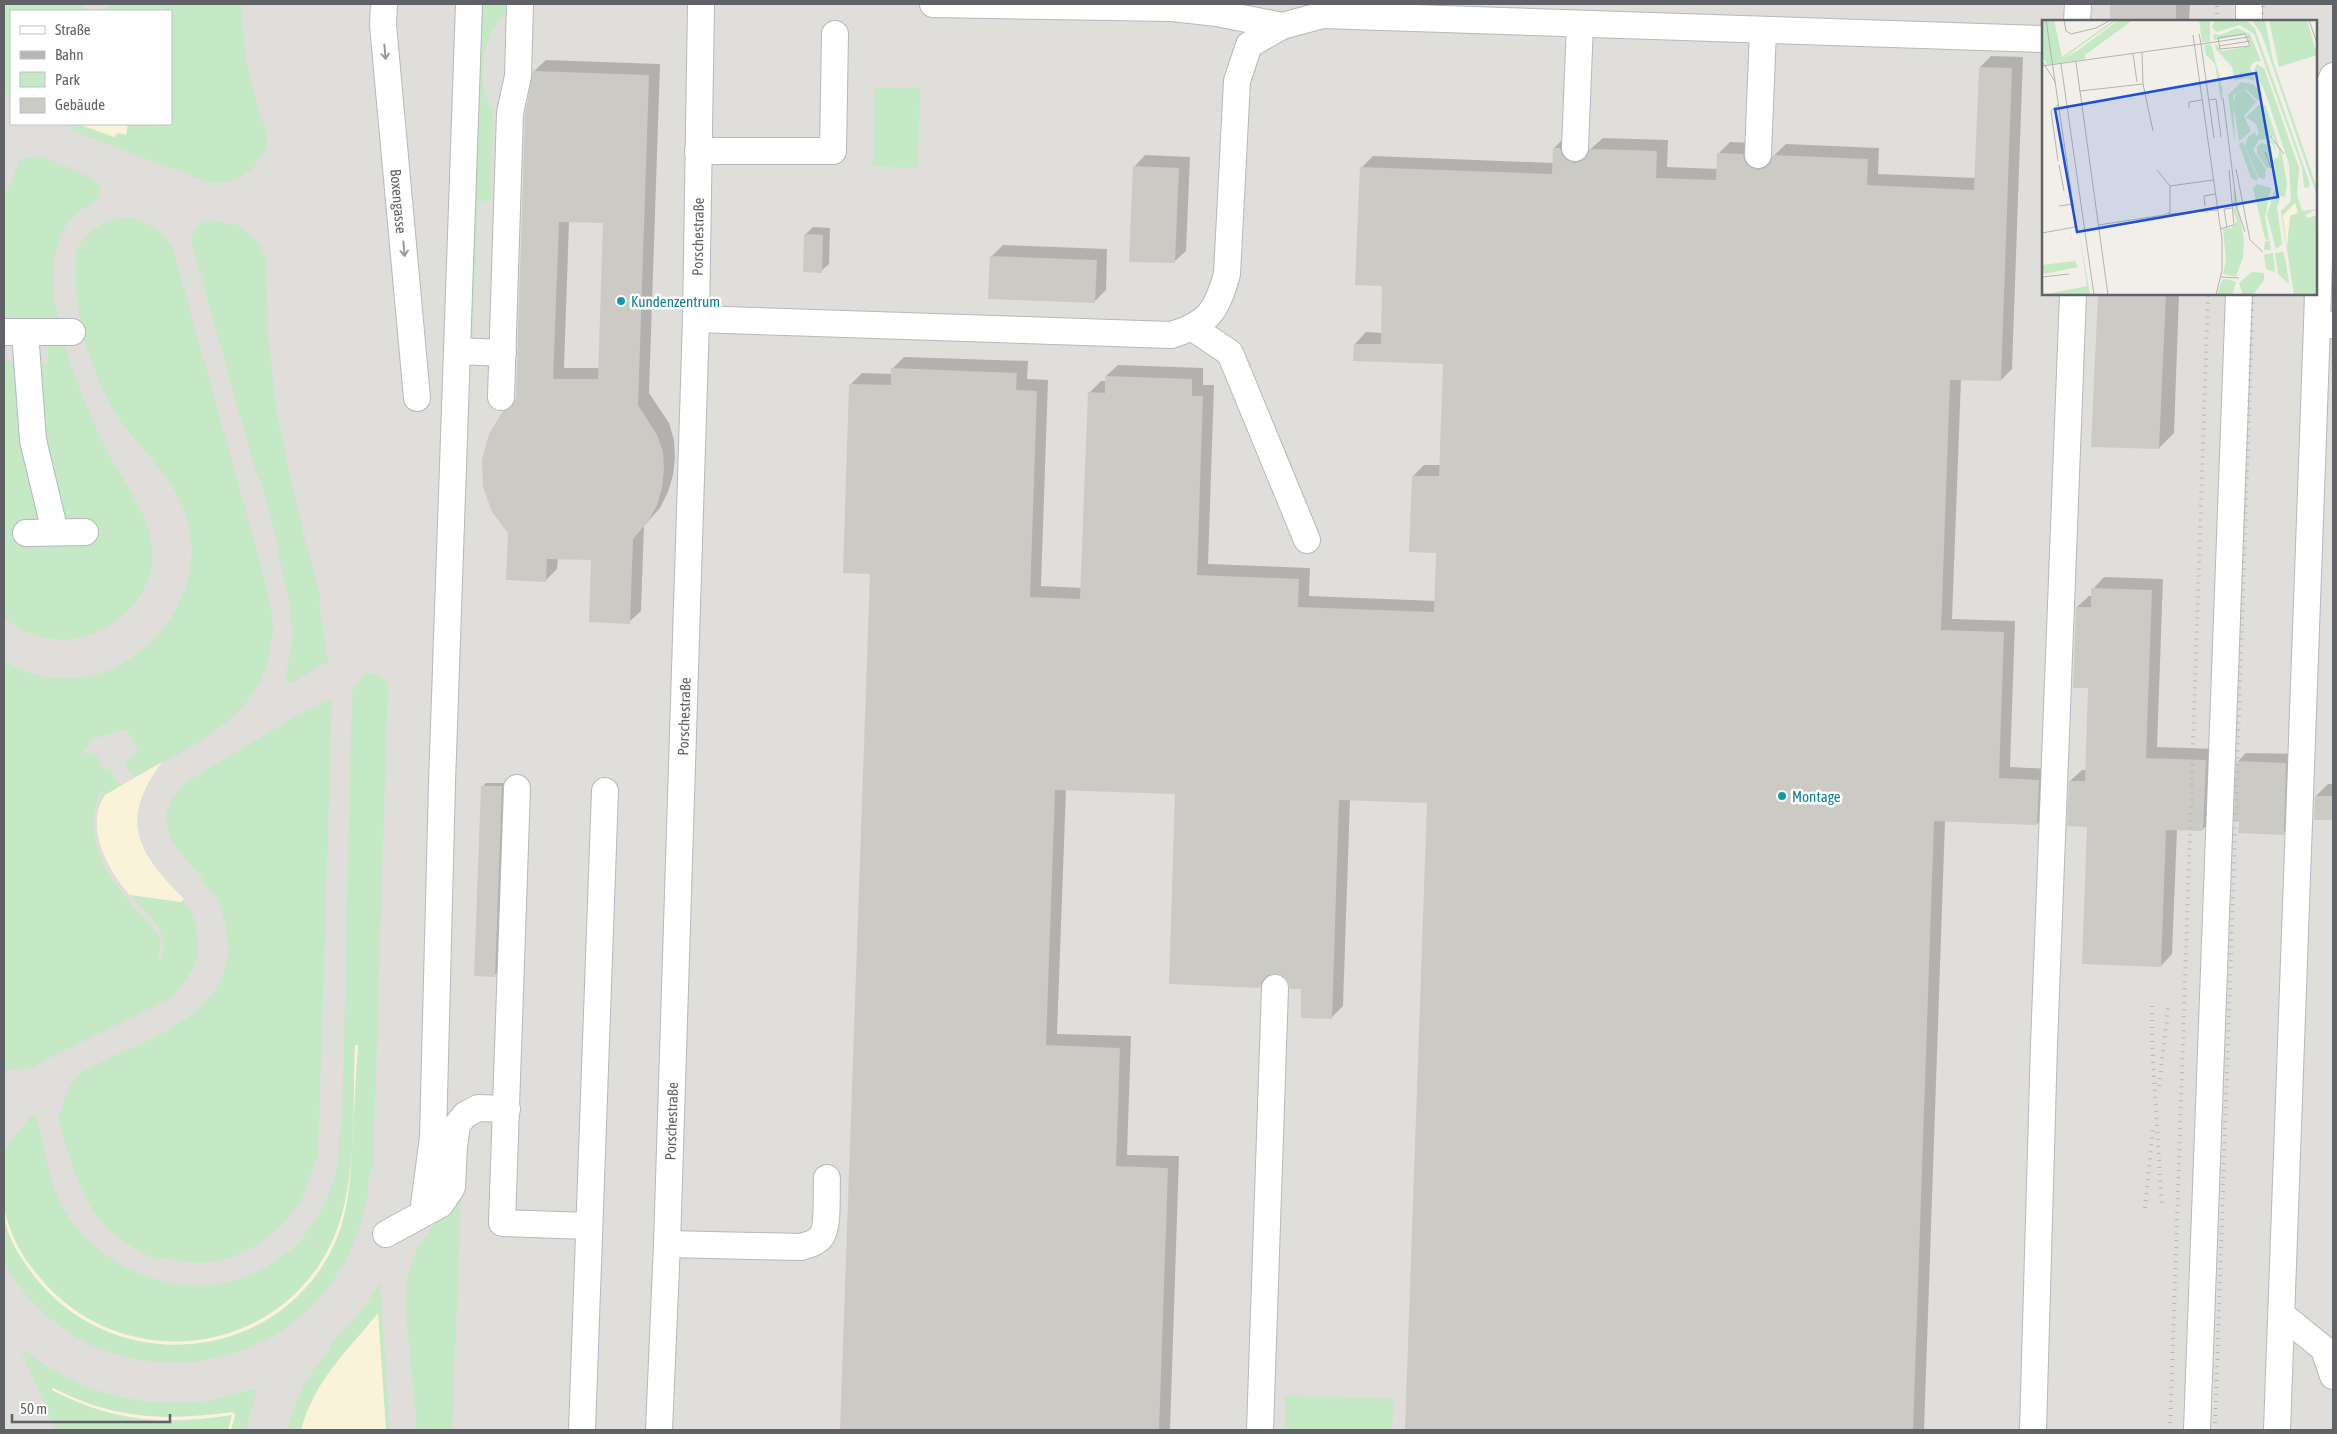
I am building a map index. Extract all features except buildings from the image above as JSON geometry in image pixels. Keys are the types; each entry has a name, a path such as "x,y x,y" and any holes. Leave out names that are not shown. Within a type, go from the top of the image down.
{"lane":[{"name":"Boxengasse","path":"384,4 383,25 417,398"},
{"path":"423,1213 433,1137 442,783 469,4"},
{"path":"501,397 510,114 518,76 520,4"},
{"name":"Porschestraße","path":"659,1430 668,1244 696,319 701,4"},
{"path":"933,4 1172,8 1217,12 1282,26"},
{"path":"2077,20 2078,4"},
{"path":"2249,4 2249,20"},
{"path":"696,319 1171,335 1193,328 1208,316 1221,296 1226,274 1237,82 1249,45 1282,26 1323,15 2042,39"},
{"path":"1575,148 1580,24"},
{"path":"1758,155 1763,30"},
{"path":"698,151 832,152 835,34"},
{"path":"2277,1430 2281,1314 2322,489 2325,325 2324,122 2326,92 2333,76"},
{"path":"2033,1430 2044,1044 2073,295"},
{"path":"2198,1430 2208,1186 2227,568 2239,295"},
{"path":"1193,328 1230,353 1307,540"},
{"path":"56,532 33,440 14,332 72,332"},
{"path":"457,351 503,353"},
{"path":"26,532 85,532"},
{"path":"517,788 502,1223 590,1226"},
{"path":"582,1430 605,790"},
{"path":"1260,1430 1275,988"},
{"path":"386,1234 441,1204 452,1187 457,1125 465,1115 478,1108 507,1109"},
{"path":"668,1244 801,1247 815,1242 823,1235 825,1226 827,1178"},
{"path":"2281,1314 2324,1349 2333,1376"}],"shaded area":[{"path":"4,4 2333,4 2333,1430 4,1430"}],"green space":[{"path":"4,4 86,4 82,10 10,10 10,101 4,86"},
{"path":"111,4 242,4 243,33 247,61 253,89 267,134 267,143 263,153 252,169 237,179 227,182 207,182 73,131 70,125 172,125 172,10 107,10"},
{"path":"475,4 514,4 494,28 486,47 484,58 483,81 488,102 493,110 491,201 478,201 473,340 467,337"},
{"path":"875,87 920,88 918,168 873,166"},
{"path":"40,155 90,177 99,185 100,193 95,202 75,215 67,224 57,247 54,285 56,310 58,311 59,318 55,323 4,322 4,200 19,162 25,158"},
{"path":"129,217 143,221 160,232 173,249 264,576 272,613 273,636 264,672 253,693 238,712 199,742 134,778 124,764 138,750 127,729 89,740 92,745 84,749 88,756 95,752 103,768 111,770 117,783 123,785 105,795 99,804 104,793 100,791 94,812 94,832 98,851 106,869 117,886 157,933 161,942 158,958 160,960 164,951 161,933 157,925 130,895 181,902 183,900 191,911 196,925 198,953 194,967 173,997 32,1068 4,1070 4,661 30,673 59,678 88,676 116,667 140,651 160,632 175,610 186,586 191,560 190,534 183,508 169,482 129,433 108,400 88,352 80,319 76,286 76,257 78,248 84,239 100,225"},
{"path":"209,220 238,225 258,243 266,258 268,335 277,416 303,533 320,593 319,602 328,661 330,662 327,665 325,663 292,683 285,680 293,637 288,596 278,553 279,549 192,244 193,235 198,225"},
{"path":"4,342 6,342 5,362 23,363 57,522 30,362 48,364 48,343 65,344 78,385 95,424 113,462 140,508 149,533 152,546 152,563 148,580 141,595 130,609 117,620 87,636 53,639 35,635 18,628 4,617"},
{"path":"368,673 381,676 388,684 373,1167 369,1175 366,1204 357,1236 343,1265 325,1292 301,1316 271,1337 238,1352 203,1360 167,1362 131,1358 97,1347 65,1330 37,1306 28,1297 6,1266 3,1255 3,1171 5,1151 32,1115 36,1116 53,1183 63,1208 70,1219 89,1241 112,1259 137,1273 164,1281 192,1285 220,1283 248,1276 274,1262 302,1239 322,1209 330,1190 339,1156 342,1126 352,691 363,675"},
{"path":"332,699 318,1158 303,1196 295,1209 274,1232 261,1242 232,1257 217,1261 202,1263 160,1258 158,1260 139,1251 110,1231 90,1206 75,1174 62,1135 59,1114 69,1088 81,1073 155,1037 201,1007 217,987 226,963 227,934 218,902 203,882 201,876 173,843 168,831 166,820 168,808 175,795 186,782 298,715"},
{"path":"462,1172 452,1430 417,1430 406,1310 407,1278 417,1248 453,1196"},
{"path":"380,1283 390,1430 386,1430 378,1314 307,1409 301,1430 287,1430 299,1396 312,1372 327,1353 330,1345 361,1311"},
{"path":"24,1350 65,1376 87,1386 109,1394 132,1399 180,1403 205,1401 257,1389 246,1430 231,1430 235,1415 233,1412 185,1417 141,1415 98,1407 53,1388 52,1390 99,1410 148,1421 195,1420 232,1415 228,1430 56,1430 22,1353"},
{"path":"1285,1395 1394,1399 1392,1430 1285,1430"}],"sand":[{"path":"81,125 128,125 126,135 118,133 114,137"},
{"path":"162,762 148,783 140,802 137,819 139,835 145,851 155,866 184,899 181,902 130,895 107,861 101,848 98,834 97,820 99,807 105,795"},
{"path":"355,1045 358,1045 354,1101 352,1151"},
{"path":"352,1151 348,1196 342,1225 330,1253 303,1291 268,1319 229,1337 186,1344 143,1342 102,1329 64,1306 32,1273 21,1258 9,1234 4,1208 18,1247 29,1264 42,1280 74,1310 111,1329 151,1340 192,1341 231,1332 269,1314 301,1288 327,1252 337,1229 344,1204"},
{"path":"378,1313 386,1430 301,1430 314,1396 323,1381"},
{"path":"53,1388 98,1407 119,1412 163,1417 185,1417 233,1412 235,1415 231,1430 228,1430 232,1415 184,1420 162,1420 118,1415 74,1401 52,1390"}],"railway":[{"path":"2217,4 2217,20"},
{"path":"2262,20 2263,4"},
{"path":"2170,1430 2208,295"},
{"path":"2215,1430 2253,295"},
{"path":"2152,1006 2152,1044 2162,1208"},
{"path":"2159,1086 2168,1008"},
{"path":"2145,1208 2153,1129"}],"place":[{"name":"Kundenzentrum","path":"621,301"},
{"name":"Montage","path":"1782,796"}]}
